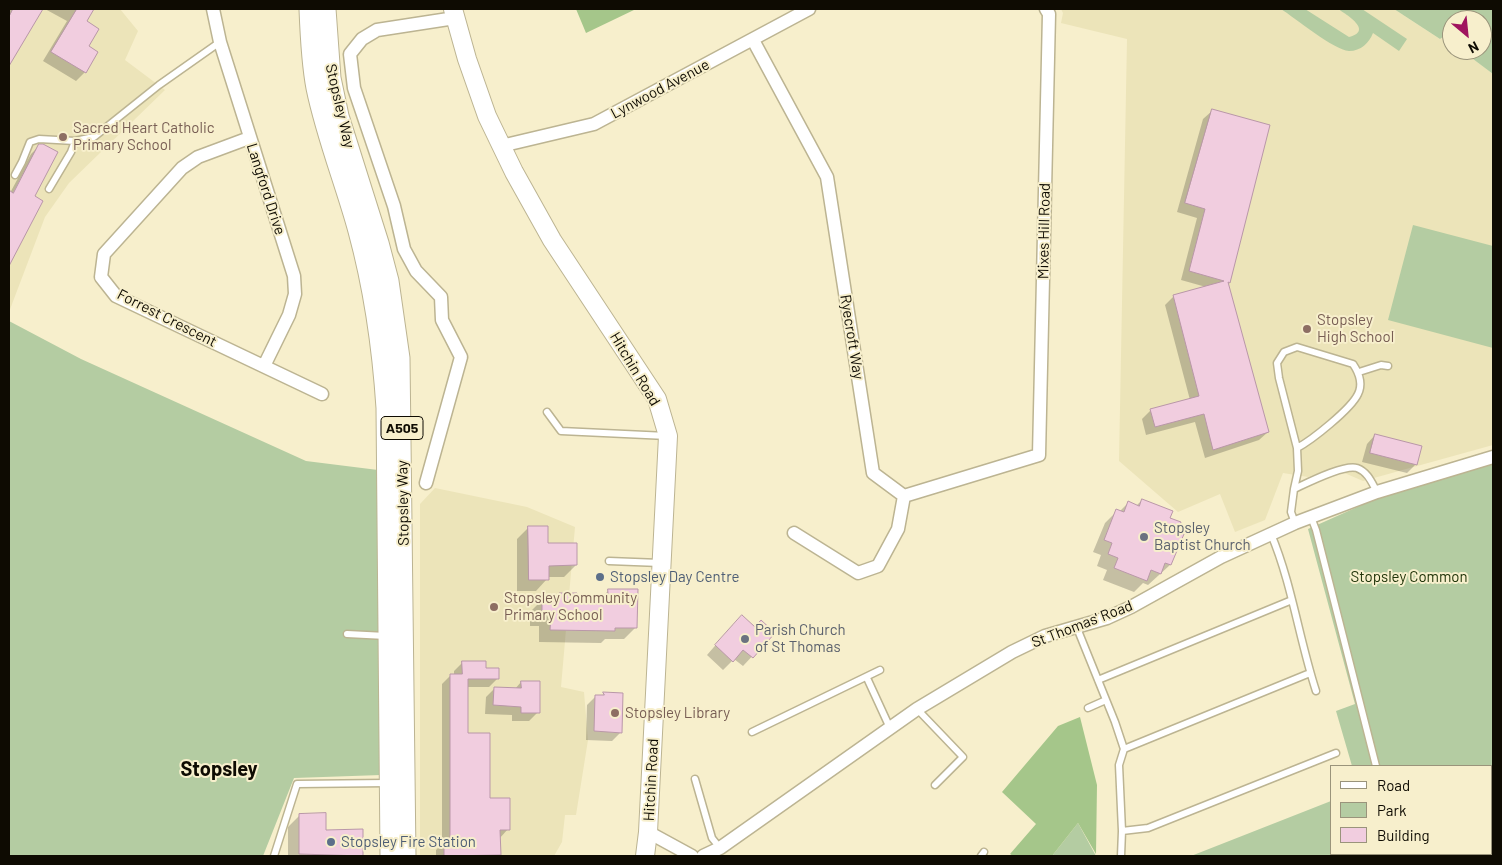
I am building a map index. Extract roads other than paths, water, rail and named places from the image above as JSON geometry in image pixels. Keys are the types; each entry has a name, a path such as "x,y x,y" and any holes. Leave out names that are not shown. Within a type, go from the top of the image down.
{"main road":[{"name":"Stopsley Way","path":"309,9 311,51 316,88 328,135 358,229 373,289 382,356 386,408 390,856"},
{"name":"Stopsley Way","path":"326,9 333,88 389,281 400,358 406,856"}],"street":[{"name":"Langford Drive","path":"213,9 220,42 249,138 294,276 295,294 289,315 264,366"},
{"name":"Lynwood Avenue","path":"502,146 594,124 809,9"},
{"name":"Mixes Hill Road","path":"904,496 1039,455 1049,14 1046,9"},
{"name":"Hitchin Road","path":"454,13 484,108 502,146 552,240 657,399 668,436 648,832 645,856"},
{"name":"Stopsley Way","path":"426,483 461,357 442,320 440,297 416,271 404,249 394,206 354,88 350,54 362,39 376,30 454,13"},
{"name":"Ryecroft Way","path":"753,40 828,177 873,473 904,496"},
{"name":"Forrest Crescent","path":"249,138 198,157 182,168 104,254 101,277 116,296 322,394"},
{"name":"St Thomas' Road","path":"714,853 917,709 1012,652 1045,636 1107,618 1132,607 1222,557 1296,523 1377,492 1493,457"},
{"path":"794,533 858,573 878,566 898,529 904,496"},
{"path":"648,832 692,856"}],"lane":[{"path":"15,175 30,142 38,139 75,141 94,137 159,85 220,42"},
{"path":"49,190 71,152 75,141"},
{"path":"1296,523 1291,512 1298,471 1297,448 1277,363 1284,352 1297,347 1353,364 1359,372 1359,392 1352,404 1307,443 1297,448"},
{"path":"1359,372 1381,365 1388,366"},
{"path":"547,412 561,431 668,436"},
{"path":"1294,489 1347,467 1358,468 1370,477 1377,492"},
{"path":"1311,517 1376,765"},
{"path":"1271,534 1292,600 1316,691"},
{"path":"609,561 662,563"},
{"path":"1098,680 1292,600"},
{"path":"1077,628 1124,749 1118,765 1122,831 1121,856"},
{"path":"347,634 388,636"},
{"path":"752,732 867,678 880,670"},
{"path":"1124,749 1310,673"},
{"path":"867,678 890,728"},
{"path":"1088,708 1106,700"},
{"path":"917,709 963,757 935,786"},
{"path":"1122,831 1148,828 1336,753"},
{"path":"695,779 712,838 714,853"},
{"path":"274,856 297,784 389,783"}],"place":[{"name":"Sacred Heart Catholic Primary School","path":"63,137"},
{"name":"Stopsley High School","path":"1307,329"},
{"name":"Stopsley Baptist Church","path":"1144,537"},
{"name":"Stopsley Day Centre","path":"600,577"},
{"name":"Stopsley Community Primary School","path":"494,607"},
{"name":"Parish Church of St Thomas","path":"745,639"},
{"name":"Stopsley Library","path":"615,713"},
{"name":"Stopsley Fire Station","path":"331,842"}],"district":[{"name":"Stopsley","path":"219,769"}],"park label":[{"name":"Stopsley Common","path":"1409,577"}]}
